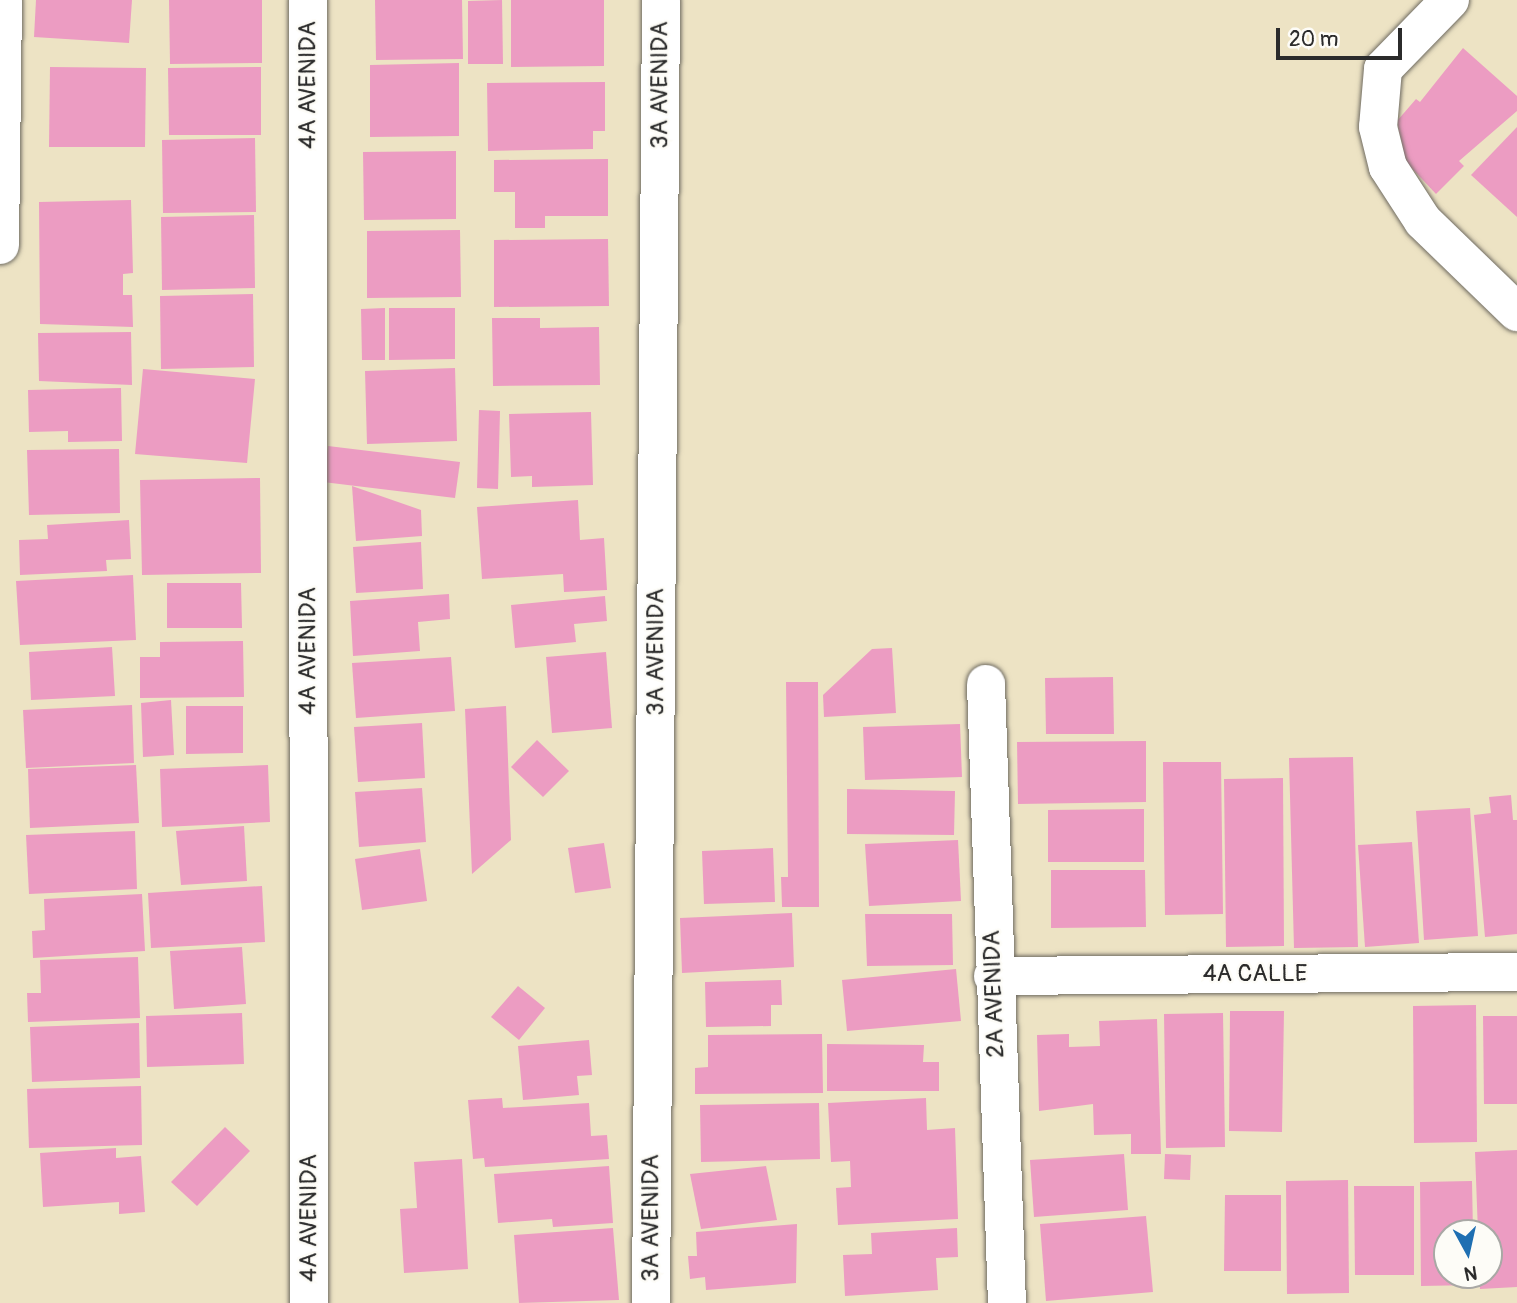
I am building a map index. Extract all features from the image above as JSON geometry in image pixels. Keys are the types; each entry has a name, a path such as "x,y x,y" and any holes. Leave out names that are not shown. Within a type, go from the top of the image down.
{"street":[{"path":"0,245 3,0"},
{"name":"4A AVENIDA","path":"307,0 309,1303"},
{"name":"3A AVENIDA","path":"651,1303 661,0"},
{"path":"1450,0 1383,69 1376,115 1388,167 1423,221 1517,312"},
{"name":"2A AVENIDA","path":"986,684 993,976 1007,1303"},
{"name":"4A CALLE","path":"993,976 1517,972"}],"building":[{"path":"36,0 132,0 129,43 34,37"},
{"path":"169,0 262,0 262,63 170,64"},
{"path":"375,0 462,0 463,59 376,60"},
{"path":"502,0 503,64 468,64 468,1"},
{"path":"511,0 604,0 604,66 511,67"},
{"path":"1463,48 1517,96 1517,111 1459,161 1464,166 1436,194 1406,162 1397,121 1416,99 1420,102"},
{"path":"459,63 459,136 370,137 370,65"},
{"path":"50,67 146,68 145,147 49,147"},
{"path":"261,67 261,135 169,135 168,68"},
{"path":"605,82 605,131 593,131 593,149 488,151 487,83"},
{"path":"1517,127 1517,217 1471,175"},
{"path":"255,138 256,212 163,213 162,140"},
{"path":"456,151 456,219 364,220 363,152"},
{"path":"608,159 608,216 545,216 545,228 515,228 515,192 494,192 494,160"},
{"path":"131,200 133,273 123,274 123,295 132,295 133,327 40,324 39,202"},
{"path":"254,215 255,288 162,290 161,217"},
{"path":"460,230 461,297 367,298 367,231"},
{"path":"608,239 609,306 494,307 494,240"},
{"path":"253,294 254,367 161,369 160,296"},
{"path":"385,308 385,360 362,360 361,309"},
{"path":"389,308 455,308 455,359 389,360"},
{"path":"492,318 540,318 540,328 599,327 600,385 493,386"},
{"path":"131,332 132,385 39,381 38,333"},
{"path":"455,368 457,441 367,444 365,371"},
{"path":"143,369 255,379 247,463 135,454"},
{"path":"121,388 122,441 68,442 68,431 29,432 28,390"},
{"path":"479,410 500,411 498,489 477,488"},
{"path":"591,412 593,485 532,487 532,476 511,477 509,414"},
{"path":"328,446 460,462 455,498 323,482"},
{"path":"119,449 120,513 29,515 27,450"},
{"path":"260,478 261,573 142,575 140,480"},
{"path":"352,486 421,510 422,536 356,541"},
{"path":"578,500 580,540 604,538 607,590 564,592 563,574 482,579 477,507"},
{"path":"129,520 131,559 106,560 107,571 20,575 19,540 48,539 47,525"},
{"path":"421,542 423,589 356,593 353,547"},
{"path":"133,575 136,640 20,645 16,581"},
{"path":"167,583 241,583 242,628 167,628"},
{"path":"449,594 450,619 418,622 420,651 353,656 350,601"},
{"path":"605,596 607,621 574,624 576,642 515,648 511,605"},
{"path":"243,641 244,697 140,698 140,657 160,657 160,642"},
{"path":"112,647 115,696 31,700 29,652"},
{"path":"892,648 896,713 824,717 823,695 872,649"},
{"path":"606,652 612,728 552,733 546,657"},
{"path":"451,657 455,711 356,718 352,663"},
{"path":"1113,677 1114,734 1046,734 1045,678"},
{"path":"786,682 818,682 819,907 782,907 781,877 788,877"},
{"path":"171,700 174,755 143,757 141,703"},
{"path":"132,705 134,763 26,768 23,710"},
{"path":"186,706 243,706 243,753 186,754"},
{"path":"506,706 511,840 472,874 465,709"},
{"path":"422,723 425,778 358,782 354,727"},
{"path":"960,724 962,777 865,780 863,727"},
{"path":"537,740 569,771 543,797 511,767"},
{"path":"1146,741 1146,802 1018,804 1017,742"},
{"path":"1353,757 1358,947 1294,948 1289,758"},
{"path":"1163,762 1221,762 1223,914 1165,915"},
{"path":"136,765 139,823 30,828 28,769"},
{"path":"268,765 270,822 162,827 160,769"},
{"path":"1283,778 1284,946 1226,947 1224,779"},
{"path":"422,788 426,842 359,847 355,792"},
{"path":"847,789 955,791 954,835 847,834"},
{"path":"1511,795 1513,820 1517,820 1517,934 1485,937 1474,815 1491,813 1489,797"},
{"path":"1470,808 1478,936 1424,940 1416,811"},
{"path":"1144,809 1144,862 1048,862 1048,810"},
{"path":"244,826 247,881 181,885 176,831"},
{"path":"135,831 137,889 29,894 26,835"},
{"path":"958,840 961,901 869,906 865,844"},
{"path":"1412,842 1419,943 1365,947 1358,845"},
{"path":"604,843 611,888 575,893 568,848"},
{"path":"773,848 775,902 704,904 702,851"},
{"path":"420,849 427,901 362,910 355,859"},
{"path":"1051,870 1145,870 1146,927 1051,928"},
{"path":"262,886 265,942 151,948 148,893"},
{"path":"142,894 145,951 33,958 32,931 45,930 44,899"},
{"path":"792,913 794,967 682,973 680,918"},
{"path":"865,914 952,914 953,965 867,966"},
{"path":"242,947 246,1004 174,1009 170,951"},
{"path":"138,957 140,1018 28,1022 27,993 41,993 40,960"},
{"path":"956,969 961,1021 847,1031 842,980"},
{"path":"781,980 782,1005 771,1005 771,1026 706,1027 705,982"},
{"path":"518,986 545,1008 519,1040 491,1017"},
{"path":"1476,1005 1477,1142 1414,1143 1413,1006"},
{"path":"1230,1011 1284,1011 1282,1132 1229,1131"},
{"path":"242,1013 244,1064 147,1067 146,1016"},
{"path":"1223,1013 1225,1147 1166,1148 1164,1014"},
{"path":"1483,1016 1517,1016 1517,1104 1484,1104"},
{"path":"1157,1019 1161,1154 1131,1154 1131,1134 1094,1135 1093,1104 1039,1111 1037,1035 1069,1034 1069,1047 1100,1046 1099,1021"},
{"path":"139,1023 140,1078 32,1082 30,1027"},
{"path":"822,1034 823,1093 695,1094 695,1068 708,1067 708,1035"},
{"path":"589,1040 592,1075 577,1076 579,1095 523,1100 518,1046"},
{"path":"827,1044 924,1045 923,1062 939,1062 939,1091 827,1091"},
{"path":"141,1086 142,1145 29,1148 27,1089"},
{"path":"502,1098 503,1108 589,1103 591,1136 607,1135 609,1159 485,1167 484,1158 473,1159 468,1100"},
{"path":"926,1098 927,1130 955,1128 958,1219 838,1225 836,1188 851,1187 850,1161 831,1162 828,1103"},
{"path":"819,1103 820,1159 701,1162 700,1105"},
{"path":"225,1127 250,1151 197,1206 171,1182"},
{"path":"116,1148 116,1158 141,1156 145,1212 119,1214 119,1202 43,1207 40,1153"},
{"path":"1517,1150 1517,1287 1503,1288 1503,1219 1477,1219 1475,1152"},
{"path":"1124,1154 1128,1210 1034,1217 1030,1160"},
{"path":"1165,1154 1191,1155 1190,1180 1164,1179"},
{"path":"462,1159 468,1269 404,1273 400,1209 417,1208 414,1162"},
{"path":"609,1166 613,1223 553,1227 552,1219 498,1223 494,1174"},
{"path":"766,1166 777,1220 701,1229 690,1174"},
{"path":"1348,1180 1349,1293 1287,1294 1286,1181"},
{"path":"1472,1181 1473,1219 1433,1219 1433,1286 1421,1286 1420,1182"},
{"path":"1354,1186 1414,1186 1414,1275 1355,1275"},
{"path":"1225,1195 1281,1195 1281,1271 1224,1271"},
{"path":"1146,1216 1153,1292 1046,1301 1040,1224"},
{"path":"797,1224 796,1283 706,1290 705,1277 690,1279 688,1256 697,1256 696,1232"},
{"path":"613,1228 619,1300 519,1303 514,1235"},
{"path":"957,1228 958,1257 936,1258 938,1290 845,1296 843,1255 872,1254 871,1233"}]}
